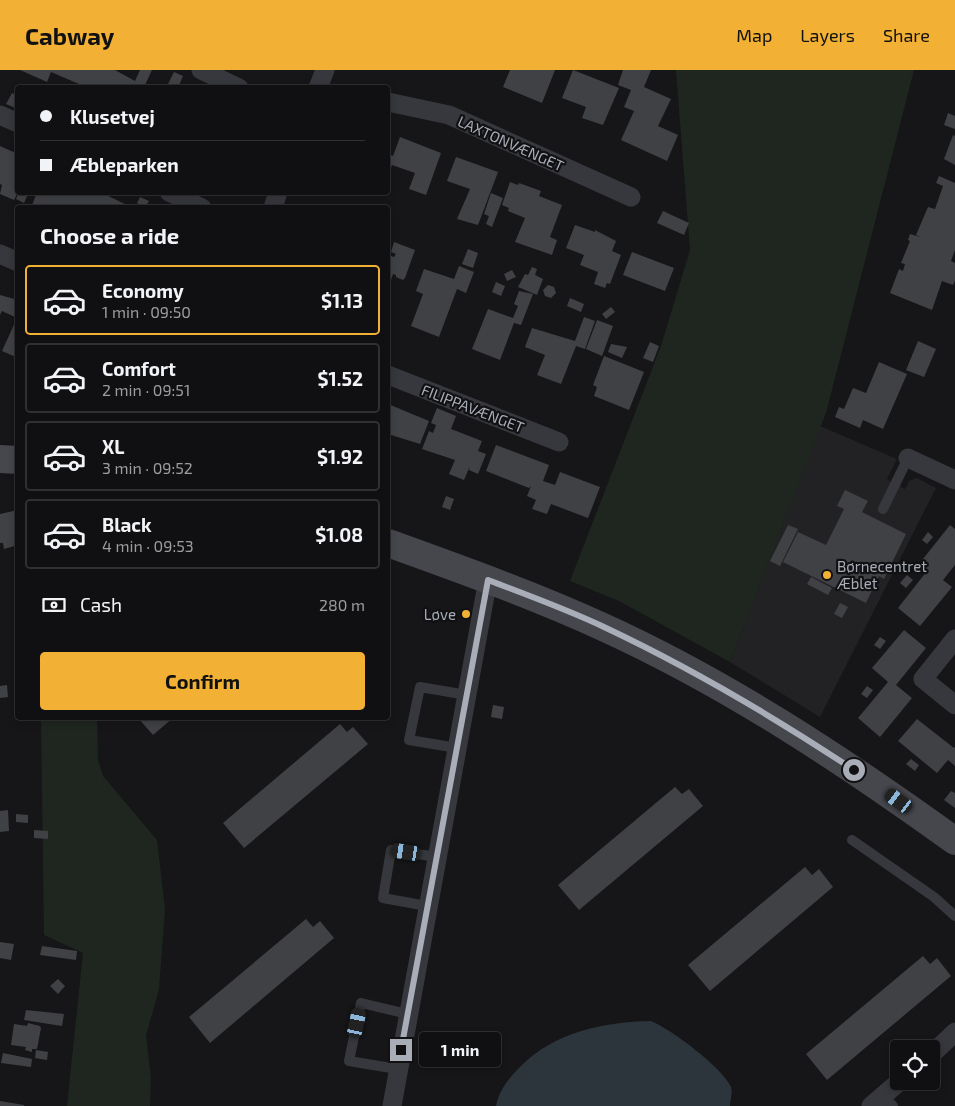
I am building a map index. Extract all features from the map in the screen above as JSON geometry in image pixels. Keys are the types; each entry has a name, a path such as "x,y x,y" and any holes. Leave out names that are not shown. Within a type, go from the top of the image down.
{"street":[{"path":"201,70 233,85"},
{"name":"LAXTONVÆNGET","path":"390,102 449,115 631,197"},
{"path":"0,115 15,122"},
{"path":"175,195 196,205"},
{"path":"0,254 15,261"},
{"name":"FILIPPAVÆNGET","path":"390,376 559,442"},
{"path":"908,458 955,480"},
{"path":"0,459 15,460"},
{"path":"390,544 488,580 603,627 705,679 807,739 955,841"},
{"path":"392,1106 488,580"},
{"path":"955,639 923,679 955,705"},
{"path":"940,1046 955,1032"},
{"path":"882,1103 893,1090"}],"lane":[{"path":"883,509 908,458"},
{"path":"457,748 409,740 420,688 467,695"},
{"path":"852,840 934,897 955,916"},
{"path":"428,906 383,898 391,850 437,857"},
{"path":"398,1068 349,1061 361,1004 408,1014"}],"shaded area":[{"path":"676,70 914,70 826,413 730,662 619,601 570,581 661,346 690,250"},
{"name":"Børnecentret Æblet","path":"820,426 897,459 887,479 905,489 909,481 917,478 936,488 820,717 730,662"},
{"path":"41,720 97,720 98,760 103,776 157,840 165,909 159,989 146,1036 151,1077 150,1106 67,1106 83,953 44,935"},
{"path":"651,1021 696,1050 718,1070 731,1087 730,1106 496,1106 502,1090 512,1075 533,1055 548,1045 564,1037 598,1027"}],"building":[{"path":"20,70 115,70 135,81 140,70 152,70 145,85 79,85 51,72 47,82"},
{"path":"510,70 555,70 542,103 503,87"},
{"path":"573,70 619,88 603,125 582,118 586,107 562,98"},
{"path":"623,70 651,70 644,87 671,99 658,126 678,135 667,161 621,140 634,111 624,107 631,90 618,85"},
{"path":"174,72 183,76 179,85 168,85"},
{"path":"12,93 15,94 15,108 6,104"},
{"path":"948,113 955,116 955,129 944,125"},
{"path":"953,135 955,136 955,165 944,159"},
{"path":"400,137 441,153 426,195 409,189 415,173 392,165 390,171 390,155 393,156"},
{"path":"0,146 15,153 16,195 14,200 0,194 2,185 0,184"},
{"path":"456,157 498,172 478,225 457,219 470,189 447,181"},
{"path":"939,176 955,183 955,250 951,261 955,263 955,281 953,285 942,281 932,310 890,293 899,269 903,271 905,264 901,263 910,241 908,240 910,234 920,237 916,235 928,207 935,209 943,186 936,183"},
{"path":"510,182 518,185 519,183 541,191 539,196 562,205 550,237 557,240 552,255 515,242 525,218 508,211 509,208 502,205"},
{"path":"491,193 503,198 492,227 486,224 489,216 484,214"},
{"path":"18,195 28,195 24,203 16,199"},
{"path":"36,195 106,195 127,205 32,205"},
{"path":"140,197 149,201 147,205 137,203"},
{"path":"663,211 689,223 684,235 657,223"},
{"path":"575,225 595,232 595,230 616,241 612,251 621,255 610,284 607,283 605,288 594,284 598,272 580,265 584,255 566,248"},
{"path":"394,242 415,250 405,278 403,280 393,274 390,283 390,256 394,257 396,254 391,252"},
{"path":"468,249 478,253 473,268 462,264"},
{"path":"632,252 674,268 665,291 623,275"},
{"path":"459,266 474,272 466,293 457,289 439,337 411,326 423,294 416,291 424,269 454,279"},
{"path":"532,267 537,269 535,275 543,279 537,295 518,287 525,274 528,275"},
{"path":"512,270 516,277 507,281 504,274"},
{"path":"496,282 505,286 501,296 492,292"},
{"path":"548,285 554,287 556,293 551,298 545,296 543,290"},
{"path":"519,291 533,294 521,325 514,323 500,360 472,349 488,309 513,318 518,306 514,304"},
{"path":"0,295 15,299 15,317 2,311 0,315"},
{"path":"570,298 584,304 581,312 567,306"},
{"path":"611,307 615,312 606,319 602,314"},
{"path":"584,317 595,321 585,349 576,346 561,384 537,375 545,355 525,347 532,328 575,341"},
{"path":"597,320 613,326 602,356 586,349"},
{"path":"15,322 15,357 2,351"},
{"path":"918,341 936,349 924,377 906,370"},
{"path":"650,342 659,346 653,362 643,358"},
{"path":"611,344 627,347 622,358 608,352"},
{"path":"604,356 644,372 629,410 594,396 597,387 593,385"},
{"path":"879,362 907,374 883,429 863,420 860,428 835,417 839,407 844,409 853,388 866,393"},
{"path":"390,405 429,421 420,444 390,435"},
{"path":"437,408 456,416 451,429 482,441 478,451 486,454 478,474 469,470 470,466 464,480 449,474 455,460 422,449 429,431 433,433 436,425 431,423"},
{"path":"496,445 549,465 543,481 555,485 560,472 600,487 588,518 551,504 547,514 532,509 536,500 527,496 531,486 529,488 486,471"},
{"path":"845,490 868,501 862,512 906,534 884,579 879,576 866,603 783,562 798,532 826,545 844,509 837,506"},
{"path":"446,496 454,499 450,510 442,507"},
{"path":"15,511 15,546 4,549 3,543 0,543 0,514"},
{"path":"788,525 798,529 780,566 770,561"},
{"path":"950,525 955,529 955,565 943,580 952,587 920,626 898,608 927,571 919,564"},
{"path":"928,532 933,537 927,544 922,540"},
{"path":"907,575 913,580 906,588 900,583"},
{"path":"811,577 832,588 828,595 807,584"},
{"path":"840,603 848,607 842,618 834,614"},
{"path":"904,630 926,648 896,685 912,698 880,737 858,718 888,682 872,668"},
{"path":"880,637 886,641 880,649 874,645"},
{"path":"7,685 8,697 0,698 0,686"},
{"path":"867,686 873,690 867,698 861,694"},
{"path":"493,705 504,707 502,719 491,717"},
{"path":"917,719 955,747 955,766 948,760 937,773 898,741"},
{"path":"140,720 171,720 153,735"},
{"path":"340,724 347,732 353,727 368,744 244,848 223,823"},
{"path":"911,759 919,765 915,771 906,764"},
{"path":"675,787 682,794 689,789 703,806 579,910 558,885"},
{"path":"951,791 955,793 955,808 944,800"},
{"path":"8,810 9,831 0,832 0,811"},
{"path":"16,814 28,815 28,823 16,822"},
{"path":"34,830 48,831 48,839 34,838"},
{"path":"805,867 812,875 819,869 833,887 710,991 688,965"},
{"path":"306,919 313,927 320,921 334,938 210,1043 189,1017"},
{"path":"0,942 14,944 11,960 0,958"},
{"path":"42,946 77,951 76,960 40,955"},
{"path":"923,956 930,964 937,958 951,976 827,1080 806,1054"},
{"path":"58,979 65,986 58,994 50,986"},
{"path":"26,1010 64,1014 62,1026 24,1020"},
{"path":"28,1023 40,1026 41,1028 37,1049 32,1049 32,1052 25,1050 26,1047 11,1045 14,1024 27,1026"},
{"path":"36,1050 48,1052 47,1060 35,1058"},
{"path":"3,1053 32,1059 31,1067 1,1063"},
{"path":"0,1101 24,1105 24,1106 0,1106"}],"place":[{"name":"Børnecentret Æblet","path":"827,575"},
{"name":"Løve","path":"466,614"}],"route":[{"path":"401,1050 488,580 603,627 705,679 807,739 854,770"}]}
